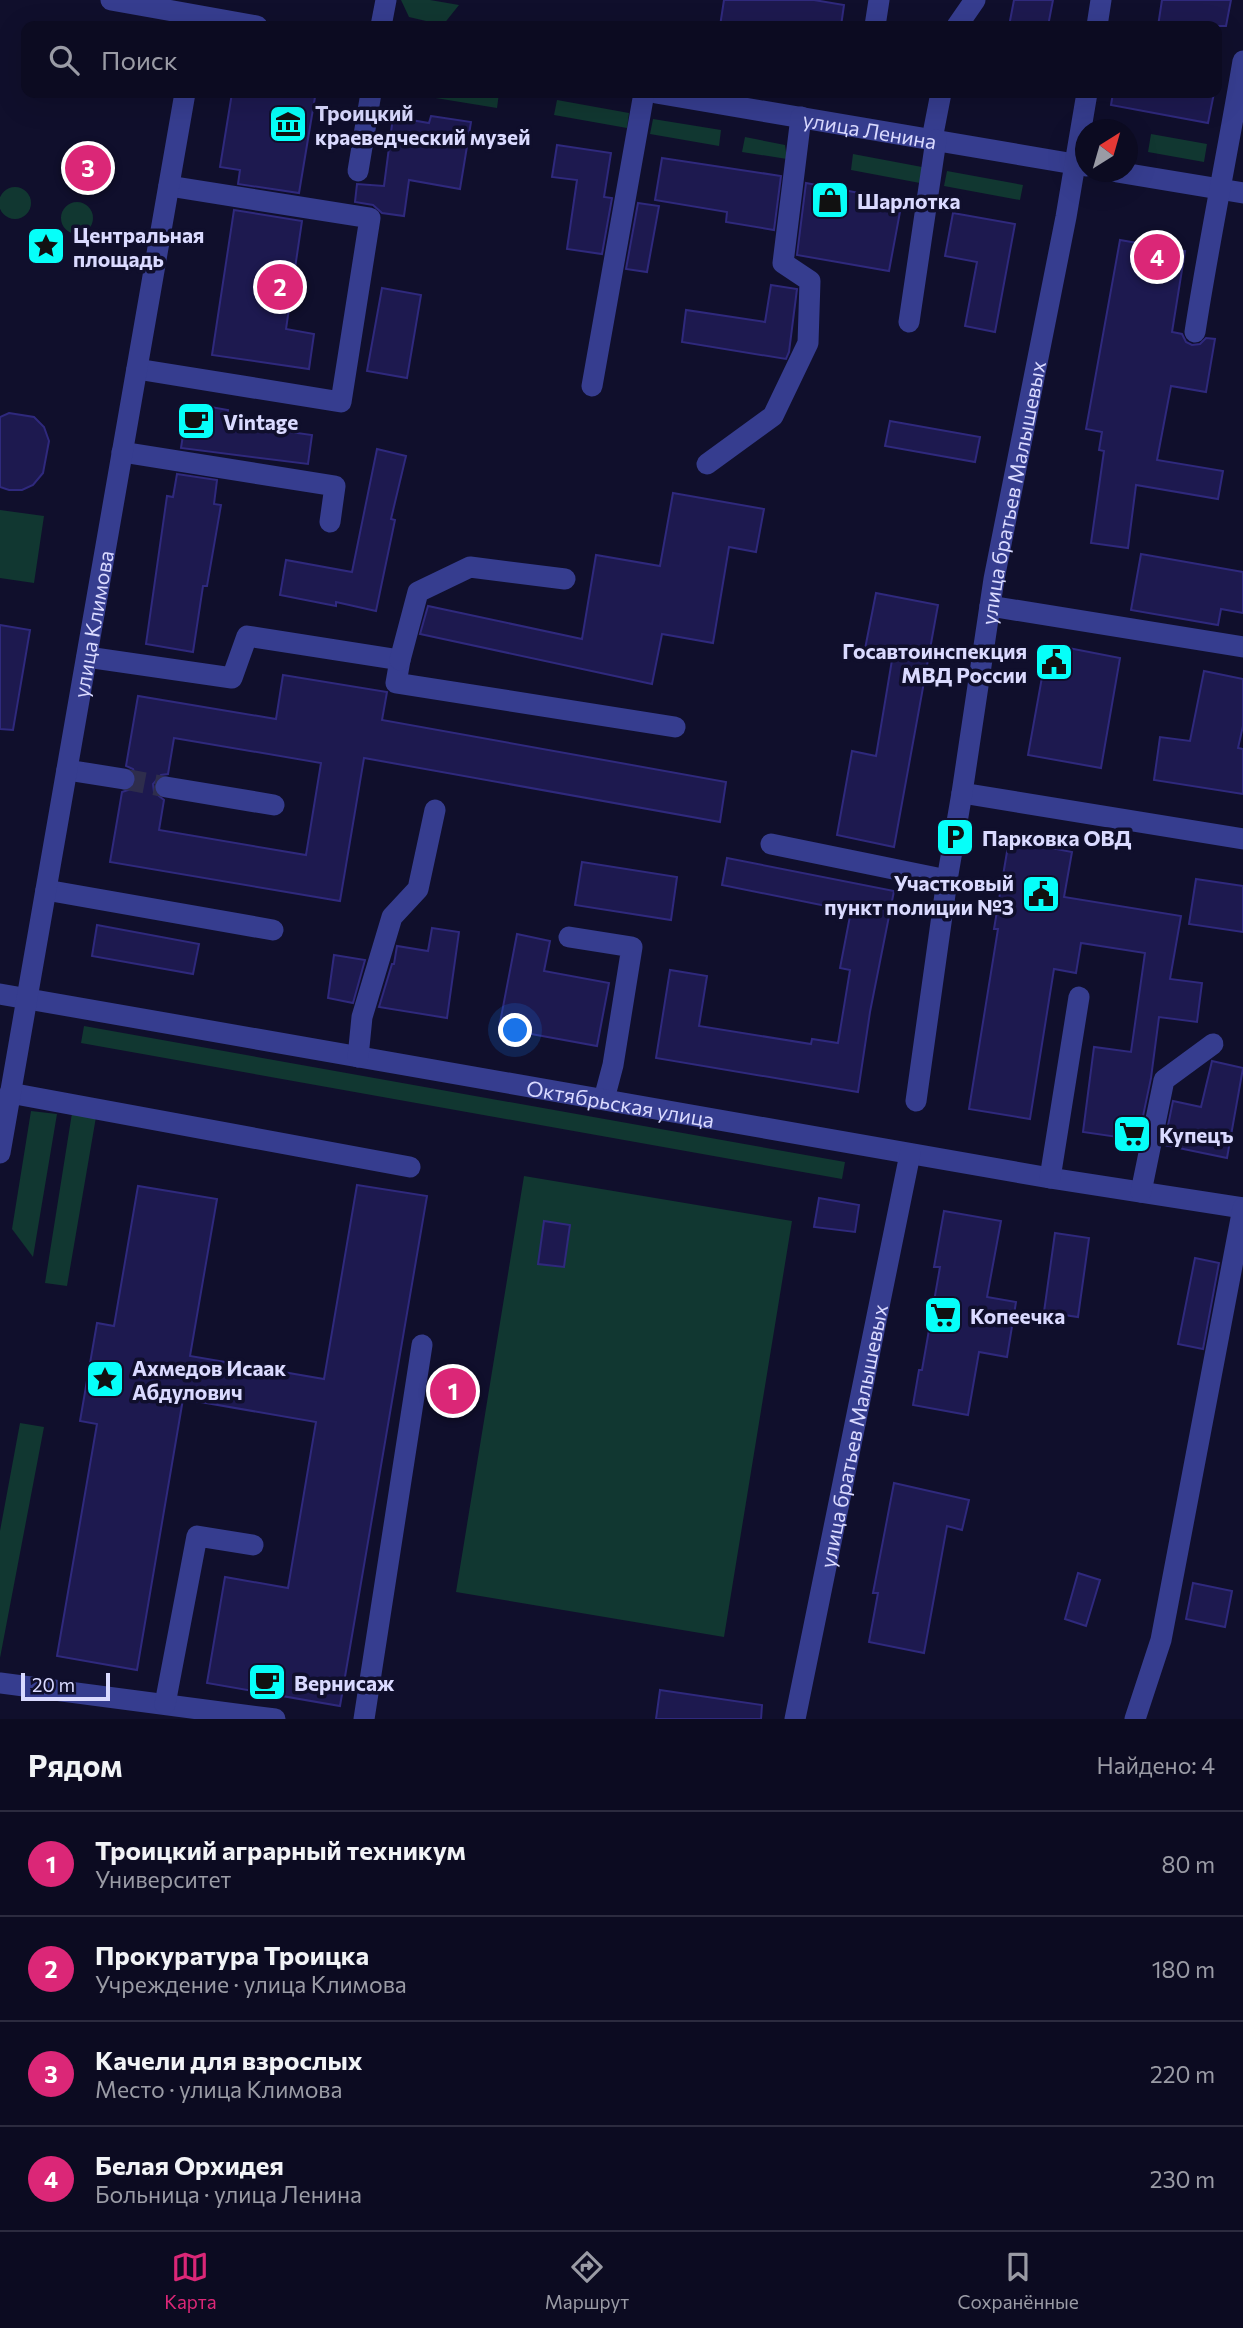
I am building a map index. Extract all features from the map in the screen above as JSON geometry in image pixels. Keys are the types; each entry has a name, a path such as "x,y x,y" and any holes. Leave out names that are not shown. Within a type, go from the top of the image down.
{"street":[{"path":"111,0 233,21"},
{"path":"383,21 386,0"},
{"path":"876,21 879,0"},
{"path":"960,21 975,0"},
{"path":"1098,21 1101,0"},
{"path":"1195,332 1208,246 1243,61"},
{"name":"улица Климова","path":"0,1153 184,98"},
{"path":"358,171 370,98"},
{"path":"592,386 643,98"},
{"name":"улица Ленина","path":"686,98 1075,164"},
{"path":"909,323 940,98"},
{"name":"улица братьев Малышевых","path":"1085,119 1087,98"},
{"path":"707,464 773,416 808,344 810,281 783,263 802,117"},
{"path":"1138,175 1243,193"},
{"name":"улица братьев Малышевых","path":"916,1101 990,606 1077,182"},
{"path":"137,369 341,402 370,218 169,186"},
{"path":"122,452 335,486 330,522"},
{"path":"565,579 470,567 418,592 400,660 397,683 676,727"},
{"path":"990,606 1243,647"},
{"path":"87,657 232,678 247,636 400,660"},
{"path":"67,770 124,779"},
{"path":"166,787 274,805"},
{"path":"962,793 1243,839"},
{"path":"358,1057 362,1017 392,917 418,889 435,810"},
{"path":"771,844 947,880"},
{"path":"46,890 273,930"},
{"path":"569,937 632,947 613,1065 604,1100"},
{"name":"Октябрьская улица","path":"0,994 910,1154 1243,1208"},
{"path":"1050,1178 1079,998"},
{"path":"1141,1192 1164,1080 1213,1044"},
{"path":"10,1093 410,1167"},
{"name":"улица братьев Малышевых","path":"795,1719 910,1154"},
{"path":"1135,1719 1161,1640 1243,1208"},
{"path":"364,1719 422,1345"},
{"path":"165,1704 197,1535 253,1545"},
{"path":"0,1683 275,1719"}],"green space":[{"path":"401,0 430,0 459,5 446,21 426,21 409,17"},
{"path":"436,98 498,98 497,108"},
{"path":"557,100 629,113 627,128 554,115"},
{"path":"653,119 721,130 719,146 650,134"},
{"path":"1151,134 1207,144 1204,162 1148,152"},
{"path":"745,137 785,145 787,159 742,152"},
{"path":"853,154 922,167 920,183 851,170"},
{"path":"947,171 1023,185 1020,200 944,186"},
{"path":"15,187 26,192 31,203 26,214 15,219 4,214 -1,203 4,192"},
{"path":"77,202 88,207 93,218 88,229 77,234 66,229 61,218 66,207"},
{"path":"0,510 44,516 34,583 0,578"},
{"path":"84,1026 845,1162 842,1179 81,1043"},
{"path":"31,1111 57,1114 33,1257 12,1229"},
{"path":"72,1113 96,1117 67,1286 45,1283"},
{"path":"524,1176 792,1221 724,1637 456,1592"},
{"path":"20,1423 44,1427 0,1658 0,1531"}],"building":[{"path":"724,0 814,0 844,5 842,21 721,21"},
{"path":"1014,0 1053,0 1049,21 1010,21"},
{"path":"1162,0 1231,0 1226,26 1222,26 1222,21 1159,21"},
{"path":"231,98 315,98 299,193 238,184 240,170 220,167"},
{"path":"1112,98 1213,98 1208,123 1111,105"},
{"path":"431,116 471,122 460,189 409,180 404,216 382,213 373,205 355,202 357,184 384,186 393,117 429,123"},
{"path":"557,145 611,153 604,197 612,198 602,254 567,249 577,180 552,177"},
{"path":"662,158 781,176 774,230 726,222 727,212 655,200"},
{"path":"806,183 902,201 889,271 797,255"},
{"path":"638,203 659,206 647,272 626,269"},
{"path":"234,210 302,221 286,329 314,334 309,369 212,355"},
{"path":"953,213 1015,224 995,332 965,326 977,262 945,256"},
{"path":"1120,240 1185,251 1172,332 1182,334 1186,342 1192,345 1200,344 1206,338 1215,339 1206,392 1171,386 1157,460 1223,471 1218,499 1136,485 1128,548 1091,543 1104,451 1099,450 1102,432 1086,429"},
{"path":"771,285 797,289 786,359 682,342 686,310 765,322"},
{"path":"382,288 421,295 407,378 367,371"},
{"path":"188,403 228,410 226,423 312,435 308,464 181,448"},
{"path":"9,413 34,417 44,427 49,441 43,473 33,485 22,490 0,487 0,417"},
{"path":"890,421 980,437 975,462 885,446"},
{"path":"377,449 406,456 391,519 395,520 376,611 336,602 336,606 280,595 286,560 352,572"},
{"path":"177,474 217,480 214,504 221,505 207,586 203,586 193,652 146,644 167,496 173,497"},
{"path":"673,493 764,509 756,552 729,547 713,643 662,634 652,684 420,634 428,606 582,639 596,555 660,566"},
{"path":"1141,554 1243,572 1243,613 1221,609 1218,625 1131,610"},
{"path":"876,593 938,605 894,847 837,835 852,751 876,756 892,660 864,654"},
{"path":"0,625 30,630 13,730 0,729"},
{"path":"1048,644 1120,658 1101,768 1028,755"},
{"path":"1204,671 1243,679 1243,726 1238,748 1243,749 1243,794 1154,780 1160,737 1190,741"},
{"path":"283,675 387,692 382,720 726,782 720,822 364,758 340,901 110,862 122,792 134,788 137,780 133,769 126,766 138,696 276,719","holes":["174,738 321,763 306,855 159,830 164,800 154,792 153,784 161,775 168,774"]},
{"path":"1009,840 1072,852 1064,897 1181,916 1170,979 1202,983 1197,1022 1159,1017 1151,1078 1138,1140 1083,1132 1094,1047 1131,1052 1145,953 1081,943 1076,973 1054,969 1030,1119 969,1109 998,929 994,929"},
{"path":"727,858 894,891 870,1012 858,1092 656,1058 670,970 707,976 699,1026 811,1044 812,1039 838,1043 850,970 840,968 851,911 722,885"},
{"path":"582,862 677,877 671,920 575,905"},
{"path":"1196,879 1243,886 1243,932 1189,924"},
{"path":"97,925 199,944 193,974 92,956"},
{"path":"432,928 459,932 447,1018 379,1007 394,964 397,946 428,951"},
{"path":"517,934 550,941 544,971 609,983 597,1046 499,1028"},
{"path":"334,955 365,960 353,1003 328,998"},
{"path":"1212,1061 1243,1068 1227,1158 1164,1145 1173,1101 1201,1107"},
{"path":"357,1185 427,1196 340,1706 207,1683 225,1577 288,1588 316,1422 183,1399 137,1670 57,1656 97,1424 80,1421 97,1323 114,1326 138,1186 217,1199 190,1356 324,1379"},
{"path":"819,1198 859,1205 855,1232 814,1227"},
{"path":"944,1211 1001,1221 987,1297 1016,1302 1007,1357 979,1352 968,1415 913,1405 919,1370 922,1370 940,1267 934,1267"},
{"path":"544,1221 570,1225 564,1267 538,1264"},
{"path":"1055,1233 1089,1238 1078,1317 1044,1312"},
{"path":"1195,1258 1219,1263 1203,1349 1178,1344"},
{"path":"894,1483 969,1500 962,1530 947,1526 924,1653 869,1642 878,1593 873,1593"},
{"path":"1078,1573 1100,1580 1086,1626 1065,1619"},
{"path":"1193,1583 1232,1591 1225,1627 1186,1619"},
{"path":"660,1690 762,1705 761,1719 656,1719"}],"tunnel":[{"path":"124,779 166,787"}],"place":[{"name":"Троицкий краеведческий музей","path":"288,124"},
{"name":"Качели для взрослых","path":"88,168"},
{"name":"Шарлотка","path":"830,200"},
{"name":"Центральная площадь","path":"46,246"},
{"name":"Белая Орхидея","path":"1157,257"},
{"name":"Прокуратура Троицка","path":"280,287"},
{"name":"Vintage","path":"196,421"},
{"name":"Госавтоинспекция МВД России","path":"1054,662"},
{"name":"Парковка ОВД","path":"955,837"},
{"name":"Участковый пункт полиции №3","path":"1041,894"},
{"name":"Купецъ","path":"1132,1134"},
{"name":"Копеечка","path":"943,1315"},
{"name":"Ахмедов Исаак Абдулович","path":"105,1379"},
{"name":"Троицкий аграрный техникум","path":"453,1391"},
{"name":"Вернисаж","path":"267,1682"}]}
